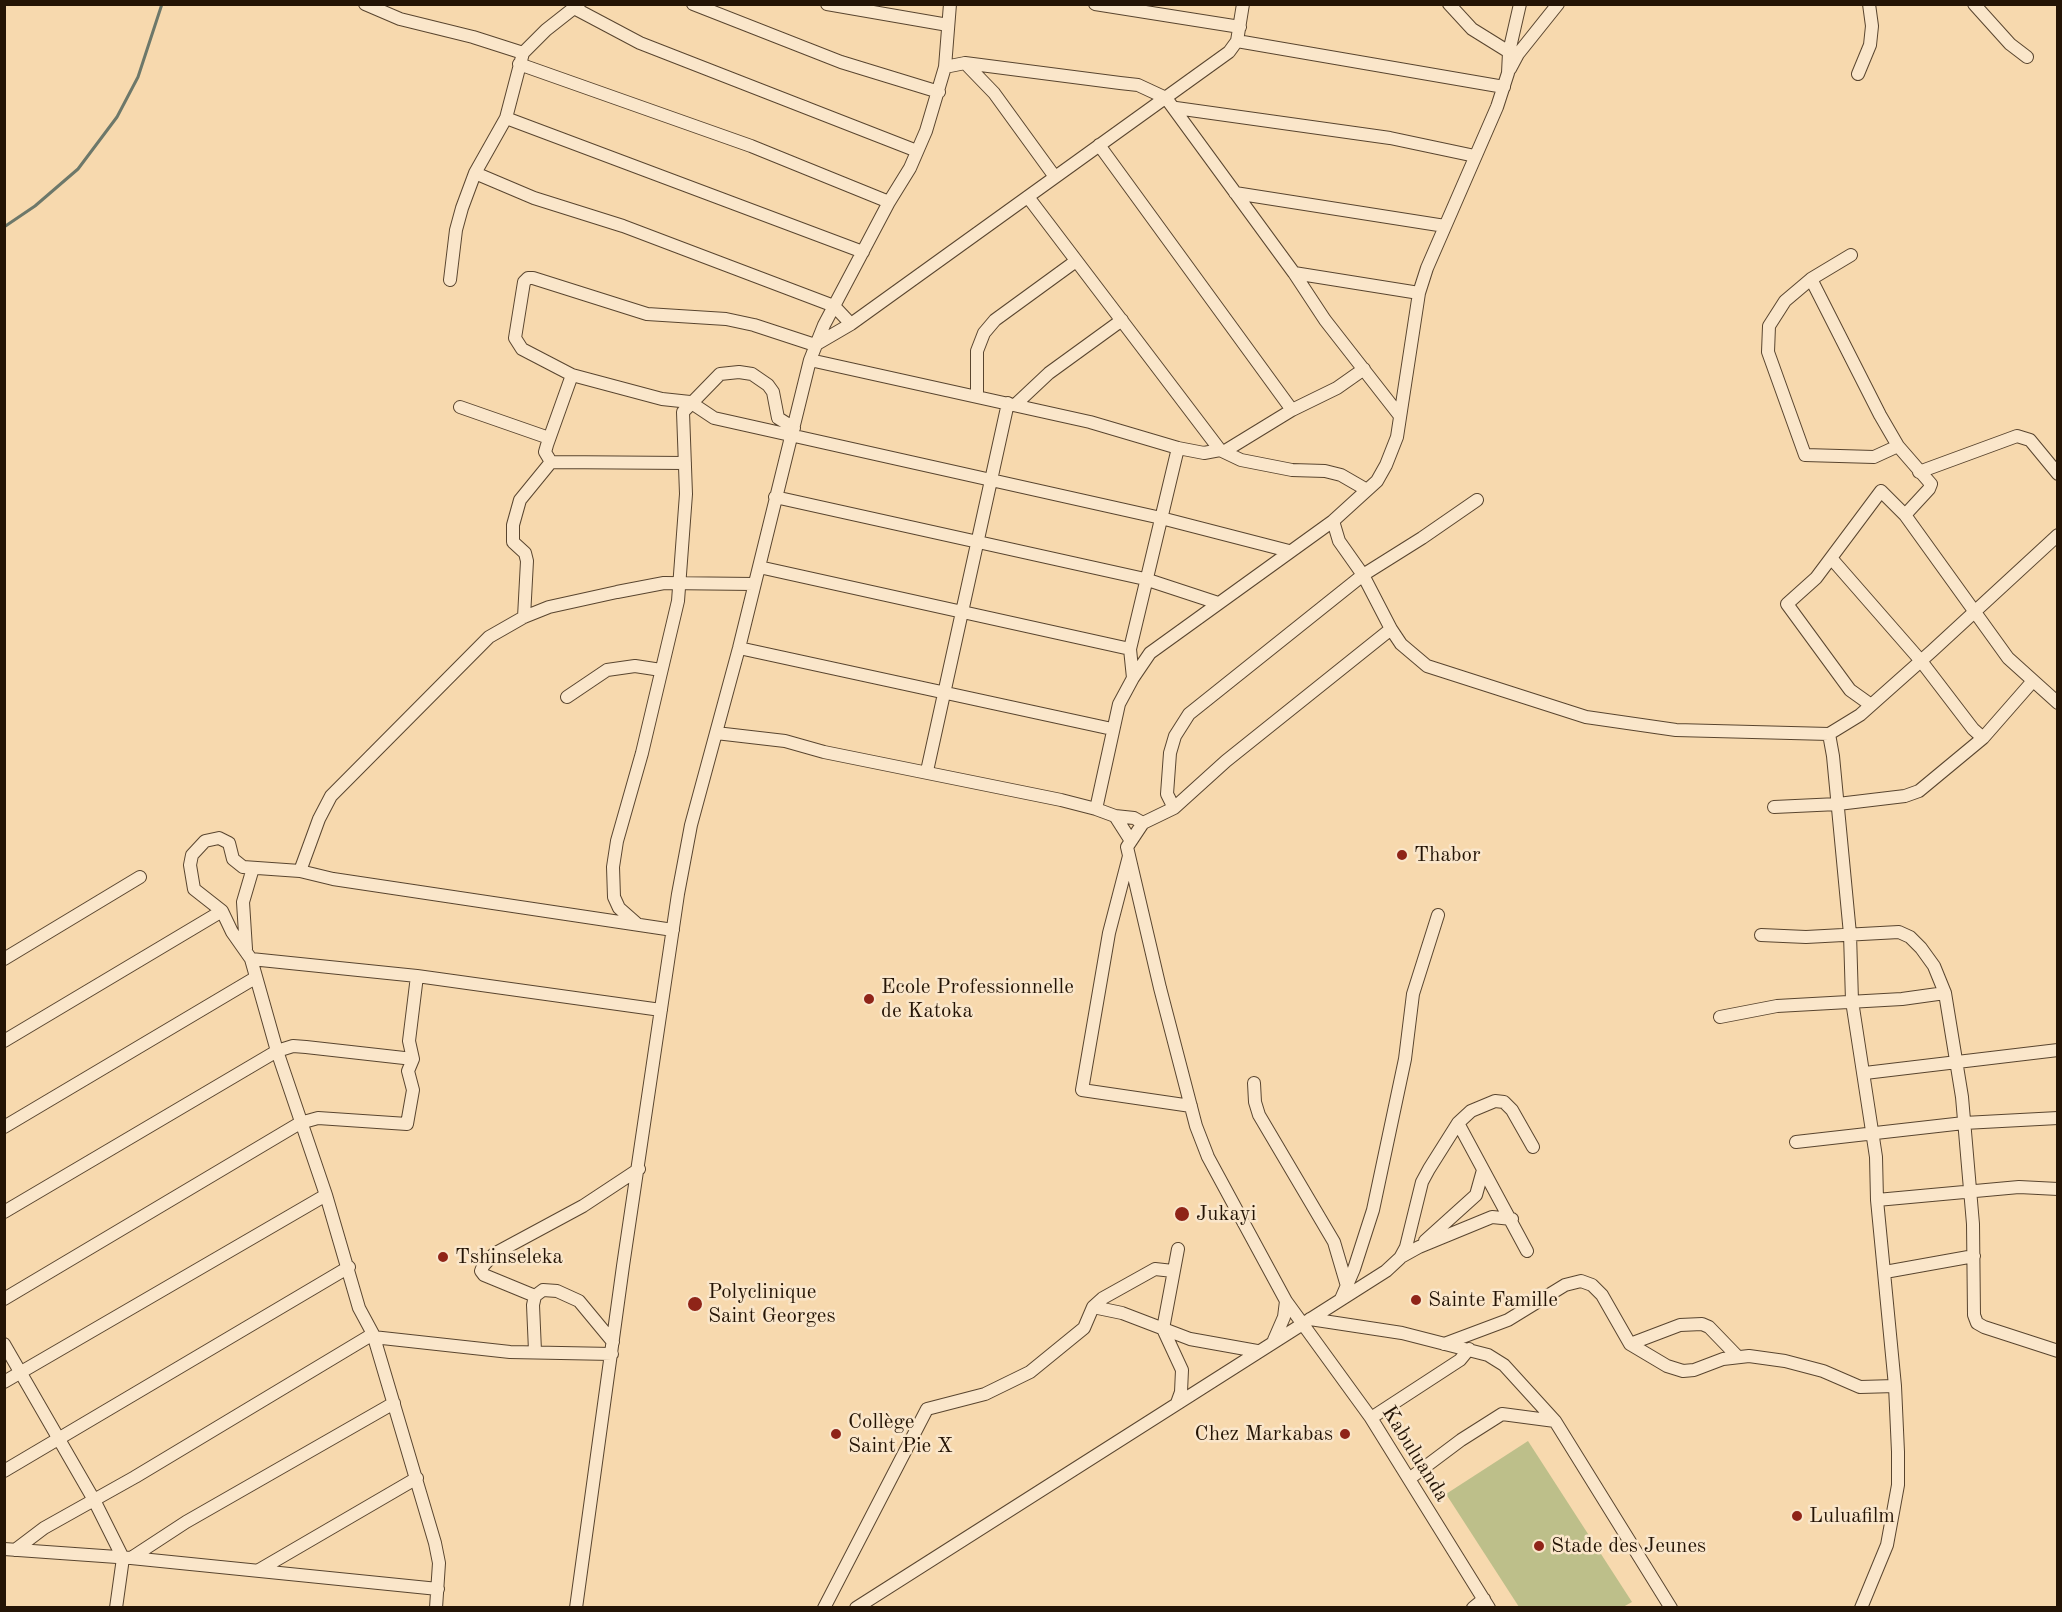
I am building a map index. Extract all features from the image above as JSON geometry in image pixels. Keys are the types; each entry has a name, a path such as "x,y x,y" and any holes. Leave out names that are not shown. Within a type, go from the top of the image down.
{"street":[{"path":"365,4 400,20 473,37 521,58 751,146 889,202"},
{"path":"693,4 841,62 939,92"},
{"path":"827,4 948,25"},
{"path":"576,1608 661,1010 691,825 739,648 810,360 834,306 917,152 939,92 945,67 950,4"},
{"path":"1095,4 1240,27"},
{"path":"1243,4 1237,41 1228,52 851,324 815,345 754,325 726,319 647,314 528,278 521,294 517,324 518,345 572,375 662,399 690,402 714,418 793,432 991,481 1161,518 1289,551"},
{"path":"1449,4 1472,29 1509,52"},
{"path":"1508,73 1509,52 1520,4"},
{"path":"1096,809 1119,704 1132,678 1150,653 1333,521 1377,481 1391,454 1400,416 1419,293 1445,226 1491,122 1508,73 1518,54 1557,4"},
{"path":"1858,75 1870,45 1872,27 1869,4"},
{"path":"1974,4 2010,44 2027,57"},
{"path":"450,280 456,231 475,173 506,118 521,58 546,30 576,6 640,43 917,152"},
{"path":"1237,41 1504,87"},
{"path":"945,67 965,63 1138,86 1166,98 1176,108 1325,320 1400,416"},
{"path":"965,63 994,93 1056,177"},
{"path":"1176,108 1390,138 1475,156"},
{"path":"506,118 863,252"},
{"path":"1099,145 1292,410"},
{"path":"475,173 534,198 622,226 834,306 851,324"},
{"path":"1235,193 1445,226"},
{"path":"1028,197 1222,451 1241,460 1341,475 1367,490"},
{"path":"1851,255 1811,279 1775,314 1767,339 1773,371 1803,452 1810,456 1861,459 1874,457 1898,446"},
{"path":"977,397 977,351 984,333 995,320 1076,261"},
{"path":"1294,273 1419,293"},
{"path":"1811,279 1898,446 1931,486 1905,515"},
{"path":"927,771 991,481 1012,404 1048,373 1122,320"},
{"path":"810,360 1090,422 1178,448 1204,453 1222,451 1292,410 1337,388 1364,369"},
{"path":"643,926 630,920 618,908 612,884 613,867 617,841 642,753 678,601 685,463 682,417 690,402 720,374 752,374 761,379 773,392 778,418 793,432"},
{"path":"551,462 545,452 572,375"},
{"path":"460,406 549,438"},
{"path":"1919,472 2017,436 2030,440 2058,474"},
{"path":"1132,678 1130,649 1178,448"},
{"path":"551,462 685,463"},
{"path":"524,617 527,561 525,553 513,542 513,525 520,500 551,462"},
{"path":"1871,705 1850,690 1787,604 1816,579 1878,492 1883,492 1905,515 2008,658 2058,703"},
{"path":"775,497 1146,579 1218,603"},
{"path":"1174,808 1167,794 1167,776 1175,736 1182,722 1204,701 1363,575 1478,500"},
{"path":"1333,521 1339,541 1363,575 1364,583 1391,629 1401,644 1427,666 1586,717 1676,730 1829,734 1845,726 1871,705 2058,535"},
{"path":"1831,558 1921,661 1973,729 1983,738"},
{"path":"759,567 1130,649"},
{"path":"664,583 678,601"},
{"path":"300,871 319,819 331,796 434,695 474,649 489,637 524,617 549,607 664,583 754,584"},
{"path":"678,601 692,587 699,584"},
{"path":"526,602 549,607"},
{"path":"1191,1106 1082,1090 1109,933 1129,856 1127,847 1143,823 1174,808 1226,761 1391,629"},
{"path":"739,648 1112,729"},
{"path":"567,697 607,670 635,666 661,670"},
{"path":"1774,807 1838,804 1905,796 1919,791 1983,738 2032,682"},
{"path":"716,733 740,738 785,741 824,752 927,771 1096,809 1115,816 1130,817 1143,823"},
{"path":"1829,734 1850,934 1852,1001 1874,1134 1877,1200 1895,1386 1898,1485 1893,1520 1887,1545 1862,1608"},
{"path":"1115,816 1131,841"},
{"path":"661,1010 248,954 232,932 222,911 194,889 190,865 192,855 205,840 226,840 237,864 253,868 300,871 342,880 673,930"},
{"name":"Kabuluanda","path":"1129,856 1191,1106 1208,1157 1286,1301 1307,1321 1371,1418 1486,1603"},
{"path":"253,868 243,902 248,954 300,1123 349,1267 359,1308 373,1335 417,1478 439,1563 436,1608"},
{"path":"4,959 140,877"},
{"path":"4,1041 222,911"},
{"path":"1341,1300 1373,1210 1405,1059 1413,994 1438,915"},
{"path":"1761,935 1806,937 1899,932 1910,937 1934,966 1945,993 1964,1123 1974,1256 1974,1315 1977,1323 2058,1351"},
{"path":"4,1299 300,1123 318,1118 407,1124 413,1090 408,1071 412,1059 409,1041 417,976"},
{"path":"4,1126 255,978"},
{"path":"1720,1017 1777,1006 1902,999 1945,993"},
{"path":"4,1212 277,1051 293,1046 412,1059"},
{"path":"1865,1073 2058,1050"},
{"path":"1254,1083 1255,1102 1259,1115 1334,1242 1347,1288"},
{"path":"1400,1257 1409,1238 1422,1182 1458,1123 1471,1111 1483,1104 1495,1101 1504,1102 1512,1110 1533,1147"},
{"path":"1796,1142 1964,1123 2058,1118"},
{"path":"1458,1123 1512,1219 1527,1251"},
{"path":"535,1296 484,1275 481,1271 488,1258 584,1206 639,1170"},
{"path":"1419,1247 1476,1195 1484,1170"},
{"path":"1877,1200 2019,1187 2058,1189"},
{"path":"4,1382 326,1195"},
{"path":"1476,1195 1499,1197"},
{"path":"1492,1217 1499,1197"},
{"path":"856,1608 1386,1271 1400,1257 1492,1217 1512,1219"},
{"path":"1177,1403 1181,1392 1182,1370 1163,1329 1178,1249"},
{"path":"1885,1272 1974,1256"},
{"path":"4,1471 349,1267"},
{"path":"824,1608 927,1409 985,1394 1030,1372 1084,1328 1093,1307 1143,1274 1155,1269 1173,1271"},
{"path":"1449,1345 1508,1320 1565,1286 1581,1281 1592,1285 1602,1295 1630,1344 1667,1366 1683,1371 1694,1370 1737,1356 1785,1361 1823,1371 1860,1387 1895,1386"},
{"path":"535,1296 543,1290 552,1289 568,1294 589,1309 613,1348"},
{"path":"535,1296 535,1351"},
{"path":"1273,1341 1284,1317 1286,1301"},
{"path":"1093,1307 1122,1313 1199,1341 1257,1351"},
{"path":"1307,1321 1361,1325 1469,1349 1488,1355 1504,1365 1555,1421 1665,1605"},
{"path":"1630,1344 1680,1325 1702,1324 1709,1327 1737,1356"},
{"path":"10,1550 373,1335 493,1350 613,1348"},
{"path":"4,1344 127,1558 116,1608"},
{"path":"1449,1345 1460,1360"},
{"path":"1371,1418 1460,1360 1469,1349"},
{"path":"127,1558 394,1403"},
{"path":"1409,1479 1502,1414 1555,1421"},
{"path":"259,1570 417,1478"},
{"path":"10,1550 259,1570 438,1589"},
{"path":"1473,1608 1486,1603"}],"green space":[{"path":"1528,1441 1632,1602 1623,1607 1519,1607 1446,1494"}],"waterway":[{"path":"4,227 35,206 78,169 117,117 138,77 162,4"}],"place":[{"name":"Thabor","path":"1402,855"},
{"name":"Ecole Professionnelle de Katoka","path":"869,999"},
{"name":"Jukayi","path":"1182,1214"},
{"name":"Tshinseleka","path":"443,1257"},
{"name":"Sainte Famille","path":"1416,1300"},
{"name":"Polyclinique Saint Georges","path":"695,1304"},
{"name":"Collège Saint Pie X","path":"836,1434"},
{"name":"Chez Markabas","path":"1345,1434"},
{"name":"Luluafilm","path":"1797,1516"},
{"name":"Stade des Jeunes","path":"1539,1546"}]}
